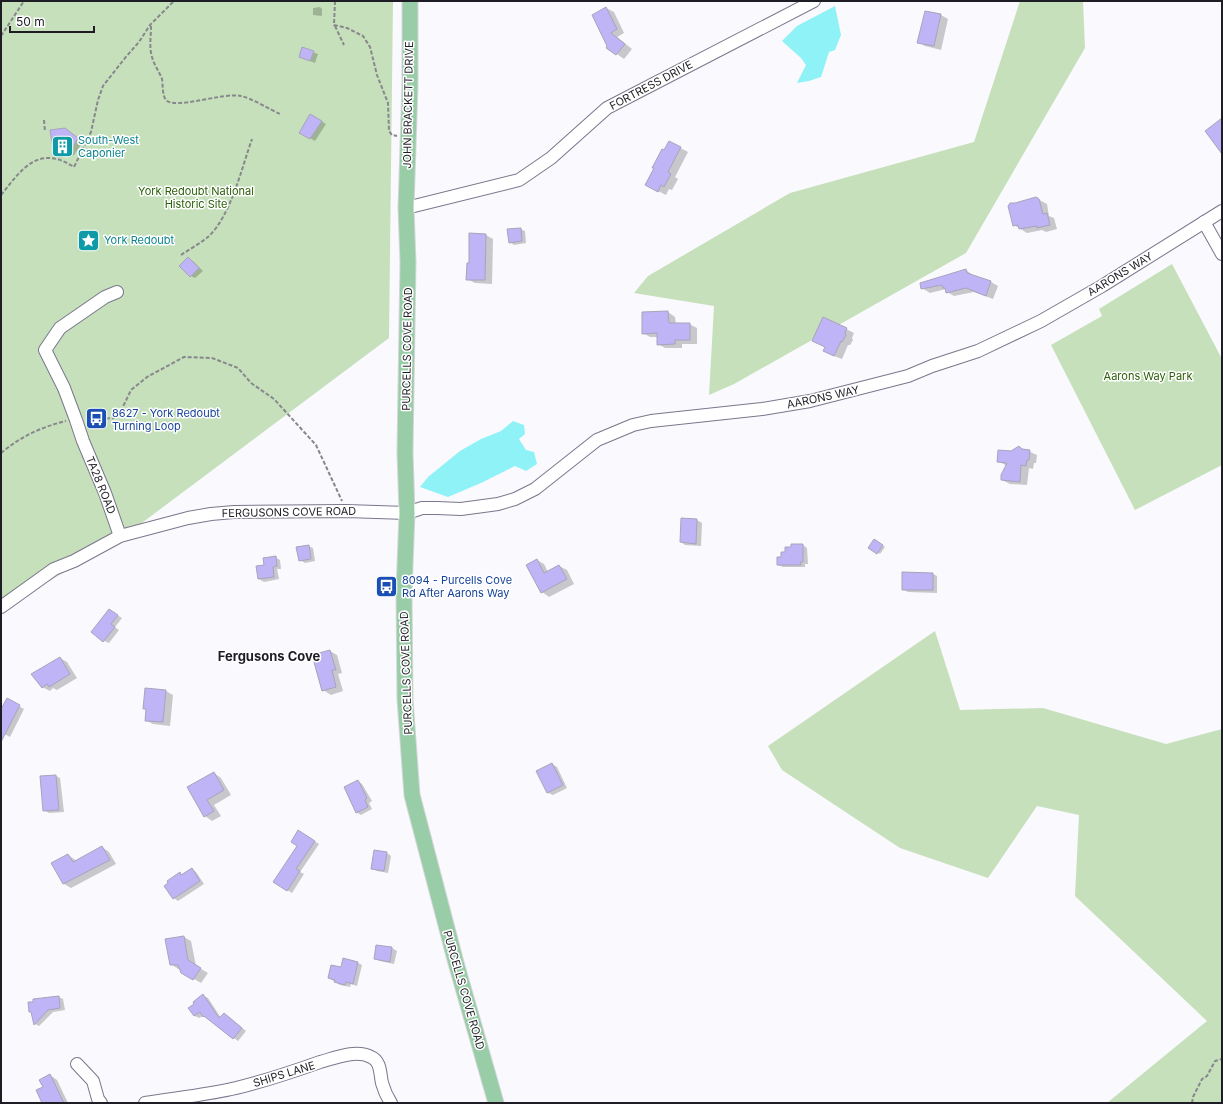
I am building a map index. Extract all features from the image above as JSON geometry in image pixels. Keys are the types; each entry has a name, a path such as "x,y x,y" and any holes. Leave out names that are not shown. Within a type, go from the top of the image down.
{"main road":[{"name":"JOHN BRACKETT DRIVE","path":"406,208 410,84 410,1"},
{"name":"PURCELLS COVE ROAD","path":"406,208 408,262 406,452 407,513 404,592 405,699 412,795 456,963 496,1103"}],"street":[{"name":"FORTRESS DRIVE","path":"406,208 519,180 551,158 607,108 814,1"},
{"name":"AARONS WAY","path":"407,513 422,508 478,508 516,499 535,489 597,440 633,425 651,421 756,410 810,401 908,376 932,366 978,351 1042,321 1102,286 1222,211"},
{"path":"1204,222 1222,254"},
{"name":"TA28 ROAD","path":"117,292 105,297 60,328 45,350 64,388 120,536"},
{"name":"FERGUSONS COVE ROAD","path":"1,607 54,569 74,561 120,536 210,514 234,512 346,511 407,513"},
{"name":"SHIPS LANE","path":"146,1103 235,1088 282,1076 333,1058 359,1055 369,1056 376,1061 385,1091 391,1103"},
{"path":"77,1064 93,1081 98,1099 101,1103"}],"path":[{"path":"1,36 24,1"},
{"path":"1,195 24,167 35,160 48,158 55,159 68,163 74,167 90,132 103,86 124,58 139,42 150,25 174,1"},
{"path":"334,1 334,25 344,45"},
{"path":"150,25 152,57 160,73 166,100 171,103 180,104 222,96 241,96 280,114"},
{"path":"334,25 347,28 363,36 370,47 377,75 388,103 389,131 392,135 401,137"},
{"path":"44,120 45,132"},
{"path":"181,256 208,236 222,220 228,208 252,139"},
{"path":"1,453 14,442 31,433 55,424 76,420 114,418 119,415 131,390 147,377 184,357 212,358 238,368 251,383 274,399 316,445 346,511"},
{"path":"1192,1103 1193,1097 1202,1079 1207,1076 1215,1061 1222,1059"}],"green space":[{"name":"York Redoubt National Historic Site","path":"1,1 393,1 389,338 99,555 76,565 1,610"},
{"path":"1020,1 1083,1 1085,48 966,253 734,384 709,395 714,306 634,293 648,276 790,193 974,142"},
{"name":"Aarons Way Park","path":"1172,264 1222,359 1222,465 1135,510 1051,345 1102,316 1099,309"},
{"path":"935,631 960,710 1043,708 1166,744 1222,729 1222,1103 1107,1103 1207,1021 1075,896 1079,815 1037,806 988,878 900,848 782,770 768,746"}],"water":[{"path":"835,6 841,35 835,50 829,52 821,77 797,83 806,65 801,58 782,41 797,26"},
{"path":"513,421 524,425 525,434 519,439 526,450 534,452 537,464 526,471 515,466 448,497 420,487 428,477 460,451 481,439 501,431"}],"building":[{"path":"606,7 617,29 611,33 625,44 616,55 606,48 607,46 592,15"},
{"path":"925,11 941,14 934,46 917,43"},
{"path":"302,47 314,51 310,61 299,57"},
{"path":"310,114 322,121 310,139 299,133"},
{"path":"1222,118 1222,154 1205,131"},
{"name":"South-West Caponier","path":"65,128 78,138 69,153 54,156 50,130"},
{"path":"669,141 681,147 668,172 671,174 664,187 661,185 658,192 645,185 662,149 664,150"},
{"path":"1036,197 1039,199 1043,214 1047,213 1050,225 1037,228 1037,226 1019,229 1018,225 1013,226 1008,206 1010,203"},
{"path":"521,228 522,241 509,243 507,229"},
{"path":"469,233 486,234 485,280 466,280 467,263 469,263"},
{"path":"188,257 199,268 190,277 179,266"},
{"path":"966,269 967,273 991,281 986,296 966,288 946,293 945,288 943,288 942,285 921,289 920,283"},
{"path":"668,311 669,323 690,323 690,340 675,340 675,344 657,345 657,333 642,334 642,312"},
{"path":"823,317 847,328 845,333 846,335 842,342 841,341 834,356 823,351 825,347 812,341"},
{"path":"1019,446 1022,449 1030,450 1029,460 1027,460 1026,466 1021,465 1020,482 1001,480 1001,475 1007,463 997,462 998,450 1011,451"},
{"path":"681,518 697,519 696,544 680,542"},
{"path":"874,539 883,545 877,554 868,548"},
{"path":"791,544 803,544 803,562 800,562 801,565 777,565 777,557 781,557 781,552 785,552 785,547 791,547"},
{"path":"309,545 311,559 299,561 296,547"},
{"path":"276,556 277,566 273,567 274,577 258,579 256,566 264,565 263,558"},
{"path":"537,559 544,573 559,565 567,579 541,593 526,565"},
{"path":"902,572 933,573 933,590 902,590"},
{"path":"109,609 118,615 111,624 115,627 103,642 91,632"},
{"path":"330,650 336,670 332,670 336,687 322,691 312,655"},
{"path":"60,657 70,674 49,687 47,684 42,688 31,674"},
{"path":"145,688 166,690 163,722 145,721 146,709 143,709"},
{"path":"7,698 20,705 1,742 1,709"},
{"path":"552,763 563,785 547,793 536,771"},
{"path":"214,772 224,790 207,800 214,811 204,817 187,787"},
{"path":"56,775 59,810 43,811 40,776"},
{"path":"358,780 367,798 365,800 368,807 356,813 344,787"},
{"path":"298,830 315,841 296,869 300,871 287,891 273,882 297,846 291,842"},
{"path":"102,846 110,860 63,884 51,863 68,854 73,862"},
{"path":"374,850 387,852 384,871 371,869"},
{"path":"192,868 200,881 173,899 164,886 168,883 167,881 180,872 181,875"},
{"path":"184,936 188,960 201,968 193,980 181,973 178,965 170,965 165,939"},
{"path":"376,945 392,947 390,962 374,959"},
{"path":"343,958 358,962 353,984 346,982 345,985 334,982 335,980 328,978 331,965 341,967"},
{"path":"203,994 219,1018 224,1013 242,1028 233,1039 204,1016 203,1017 200,1012 194,1016 188,1008"},
{"path":"59,996 60,1008 48,1010 34,1025 31,1012 29,1012 28,1002 33,1002 33,999"},
{"path":"50,1074 64,1103 42,1103 36,1090 43,1087 39,1080"}],"place":[{"name":"South-West Caponier","path":"63,146"},
{"name":"York Redoubt","path":"89,240"},
{"name":"8627 - York Redoubt Turning Loop","path":"96,419"},
{"name":"8094 - Purcells Cove Rd After Aarons Way","path":"387,586"}],"district":[{"name":"Fergusons Cove","path":"269,656"}]}
